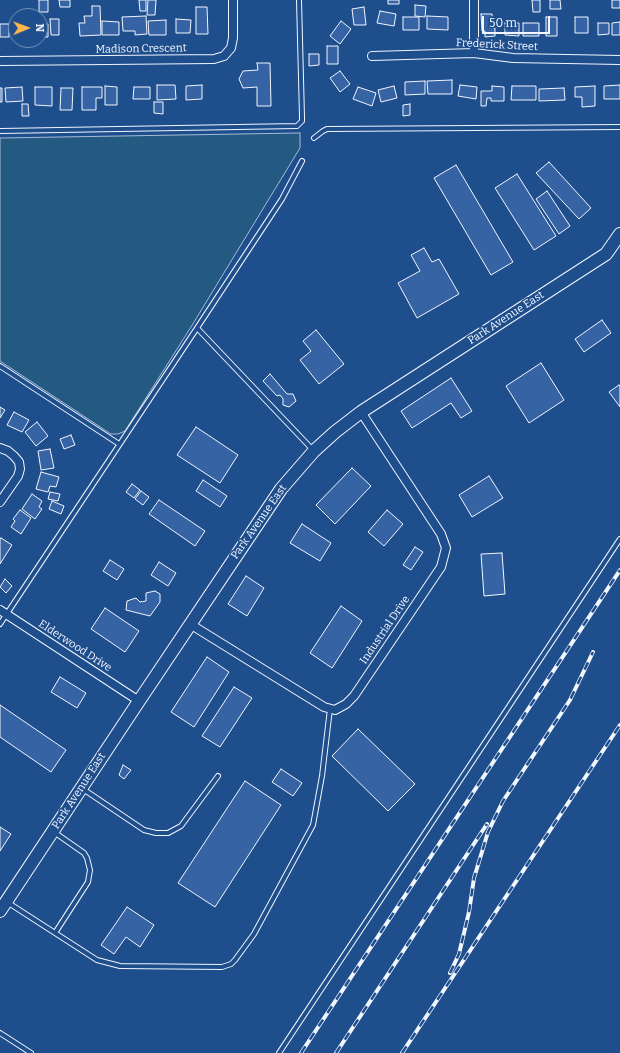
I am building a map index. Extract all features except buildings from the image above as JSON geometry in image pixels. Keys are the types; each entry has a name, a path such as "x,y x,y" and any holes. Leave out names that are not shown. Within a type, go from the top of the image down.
{"street":[{"name":"Madison Crescent","path":"0,61 214,59 224,56 231,48 233,38 233,0"},
{"path":"474,0 474,53"},
{"name":"Frederick Street","path":"372,56 474,53 513,58 620,60"},
{"name":"Park Avenue East","path":"3,906 281,489 314,451 335,432 361,412 606,254 620,234"},
{"name":"Industrial Drive","path":"330,708 336,710 346,704 354,696 442,567 446,548 441,534 361,412"},
{"path":"0,448 8,451 14,456 19,462 20,469 18,476 0,502"},
{"name":"Elderwood Drive","path":"3,612 139,701"},
{"path":"190,624 324,707 330,708"}],"lane":[{"path":"0,131 297,126 302,121 299,0"},
{"path":"314,138 327,129 620,127"},
{"path":"0,624 3,612 197,328 282,199 302,161"},
{"path":"197,328 314,451"},
{"path":"0,366 119,444"},
{"path":"279,1053 620,539"},
{"path":"3,906 55,933 97,960 120,966 222,967 231,964 254,934 313,825 322,776 330,708"},
{"path":"81,788 144,830 156,833 168,833 181,826 218,776"},
{"path":"52,831 84,853 90,870 88,882 55,933"},
{"path":"0,1034 31,1053"}],"shaded area":[{"path":"300,133 300,148 191,327 125,431 118,434 111,434 0,361 0,138"}],"railway":[{"path":"301,1053 620,570"},
{"path":"450,973 459,954 469,912 474,878 488,832 503,801 570,700 593,652"},
{"path":"402,1053 620,725"},
{"path":"336,1053 487,824"}]}
